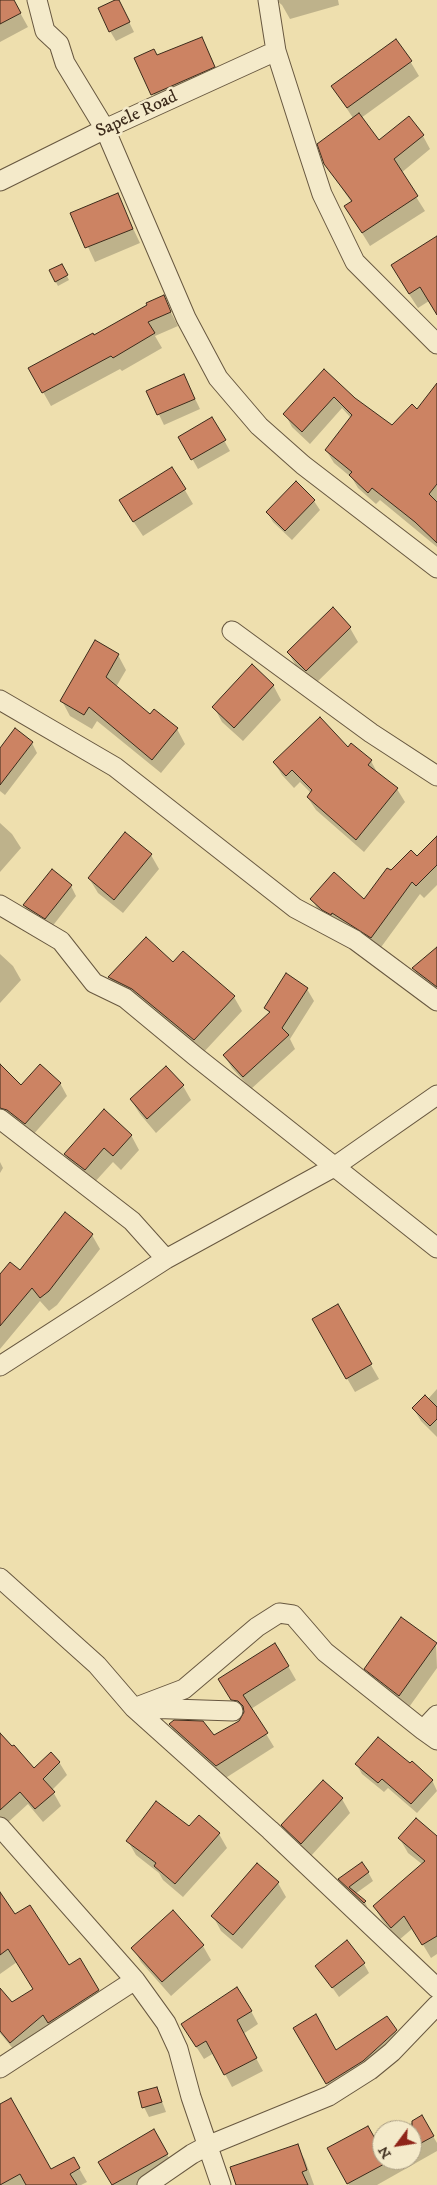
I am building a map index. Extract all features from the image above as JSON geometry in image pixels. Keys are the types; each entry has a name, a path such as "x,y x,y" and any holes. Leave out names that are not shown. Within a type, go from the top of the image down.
{"street":[{"path":"37,0 45,31 59,44 65,63 104,130 186,318 218,378 259,426 302,465 437,568"},
{"path":"268,0 276,50 322,194 355,262 437,344"},
{"name":"Sapele Road","path":"0,181 276,50"},
{"path":"232,631 371,733 437,776"},
{"path":"0,700 115,767 295,908 355,940 437,1001"},
{"path":"0,905 62,941 94,983 125,998 437,1248"},
{"path":"0,1364 166,1259 334,1166 437,1095"},
{"path":"0,1119 132,1221 166,1259"},
{"path":"0,1578 97,1665 134,1708 270,1830 437,1988"},
{"path":"134,1708 184,1688 257,1627 279,1613 292,1615 325,1652 430,1735 437,1715"},
{"path":"134,1708 233,1710"},
{"path":"0,1827 135,1980 166,2022 178,2050 191,2097 221,2185"},
{"path":"0,2068 135,1980"},
{"path":"147,2185 207,2146 329,2096 370,2070 392,2052 437,2005"}],"building":[{"path":"0,0 14,0 21,13 0,24"},
{"path":"119,0 130,22 109,32 98,8"},
{"path":"202,37 215,67 151,95 134,58 154,49 157,55"},
{"path":"396,39 412,61 347,108 331,86"},
{"path":"359,113 379,140 409,116 424,135 394,159 418,196 362,233 344,206 352,201 324,164 317,144"},
{"path":"118,193 133,229 85,248 70,213"},
{"path":"437,236 437,315 420,287 409,294 391,265"},
{"path":"62,264 68,275 55,282 49,270"},
{"path":"164,295 171,312 148,322 155,333 113,358 111,356 42,393 28,368 93,333 94,335 147,305 146,303"},
{"path":"324,369 355,398 392,425 412,404 417,409 437,383 437,484 429,494 437,502 437,543 415,522 372,488 368,493 349,475 352,472 325,450 352,415 334,397 302,432 283,414"},
{"path":"184,374 195,399 157,415 146,391"},
{"path":"212,417 226,440 191,460 178,437"},
{"path":"172,467 186,489 133,522 119,500"},
{"path":"296,481 315,500 285,531 266,512"},
{"path":"333,607 351,627 306,671 287,652"},
{"path":"95,640 119,654 106,677 150,714 154,709 178,728 152,760 89,707 84,715 60,701"},
{"path":"252,664 274,685 234,728 212,707"},
{"path":"320,717 348,747 351,743 372,760 368,765 398,788 356,840 307,797 312,790 292,770 286,776 273,762"},
{"path":"15,728 33,742 0,785 0,748"},
{"path":"125,832 152,854 114,900 88,878"},
{"path":"437,836 437,865 416,886 412,882 371,938 332,913 331,915 322,910 310,899 334,872 364,899 387,868 391,870 411,850 417,856"},
{"path":"52,869 72,885 45,919 23,905"},
{"path":"146,937 173,962 183,951 235,996 194,1040 132,989 108,977"},
{"path":"437,947 437,987 412,968"},
{"path":"286,973 308,988 282,1028 289,1035 243,1077 223,1055 270,1012 264,1008"},
{"path":"0,1064 21,1085 40,1064 61,1083 25,1124 7,1110 0,1108"},
{"path":"166,1066 184,1085 147,1119 130,1099"},
{"path":"104,1109 132,1135 113,1156 104,1148 85,1170 64,1154"},
{"path":"65,1212 93,1234 49,1291 40,1298 32,1288 0,1326 0,1274 10,1262 20,1270"},
{"path":"338,1304 372,1364 346,1379 312,1319"},
{"path":"425,1395 437,1407 437,1419 430,1426 412,1408"},
{"path":"401,1617 437,1643 399,1696 364,1669"},
{"path":"275,1643 289,1666 243,1695 268,1733 216,1766 169,1724 174,1720 203,1721 214,1735 239,1721 244,1712 243,1706 238,1701 231,1700 218,1679"},
{"path":"0,1733 12,1746 14,1745 34,1768 51,1752 60,1762 43,1779 55,1792 35,1809 20,1792 0,1810"},
{"path":"378,1737 410,1763 412,1761 433,1780 411,1804 382,1779 378,1783 355,1764"},
{"path":"323,1780 343,1798 301,1844 281,1825"},
{"path":"156,1801 189,1826 199,1815 220,1833 175,1884 154,1866 156,1863 126,1841"},
{"path":"416,1818 437,1836 437,1936 422,1945 404,1916 391,1928 373,1906 425,1861 398,1838"},
{"path":"362,1862 369,1872 349,1887 366,1901 364,1903 338,1879"},
{"path":"257,1863 279,1882 233,1935 211,1916"},
{"path":"0,1892 15,1914 30,1905 69,1965 80,1958 99,1990 48,2023 43,2015 10,2043 0,2031 0,1988 12,2002 33,1989 8,1949 0,1955"},
{"path":"173,1910 204,1945 162,1982 131,1948"},
{"path":"347,1940 365,1963 332,1988 315,1966"},
{"path":"237,1987 252,2011 237,2020 257,2058 224,2075 206,2041 196,2047 181,2024"},
{"path":"316,2014 336,2050 387,2016 397,2030 363,2061 326,2084 293,2028"},
{"path":"157,2087 162,2102 142,2108 138,2092"},
{"path":"11,2098 51,2169 74,2157 80,2168 70,2174 77,2185 26,2185 20,2174 0,2185 0,2104"},
{"path":"422,2115 434,2136 422,2143 422,2120 414,2120"},
{"path":"368,2126 372,2133 373,2170 347,2184 327,2148"},
{"path":"154,2129 168,2154 112,2185 98,2162"},
{"path":"298,2144 307,2170 302,2172 308,2185 236,2185 230,2167"}]}
